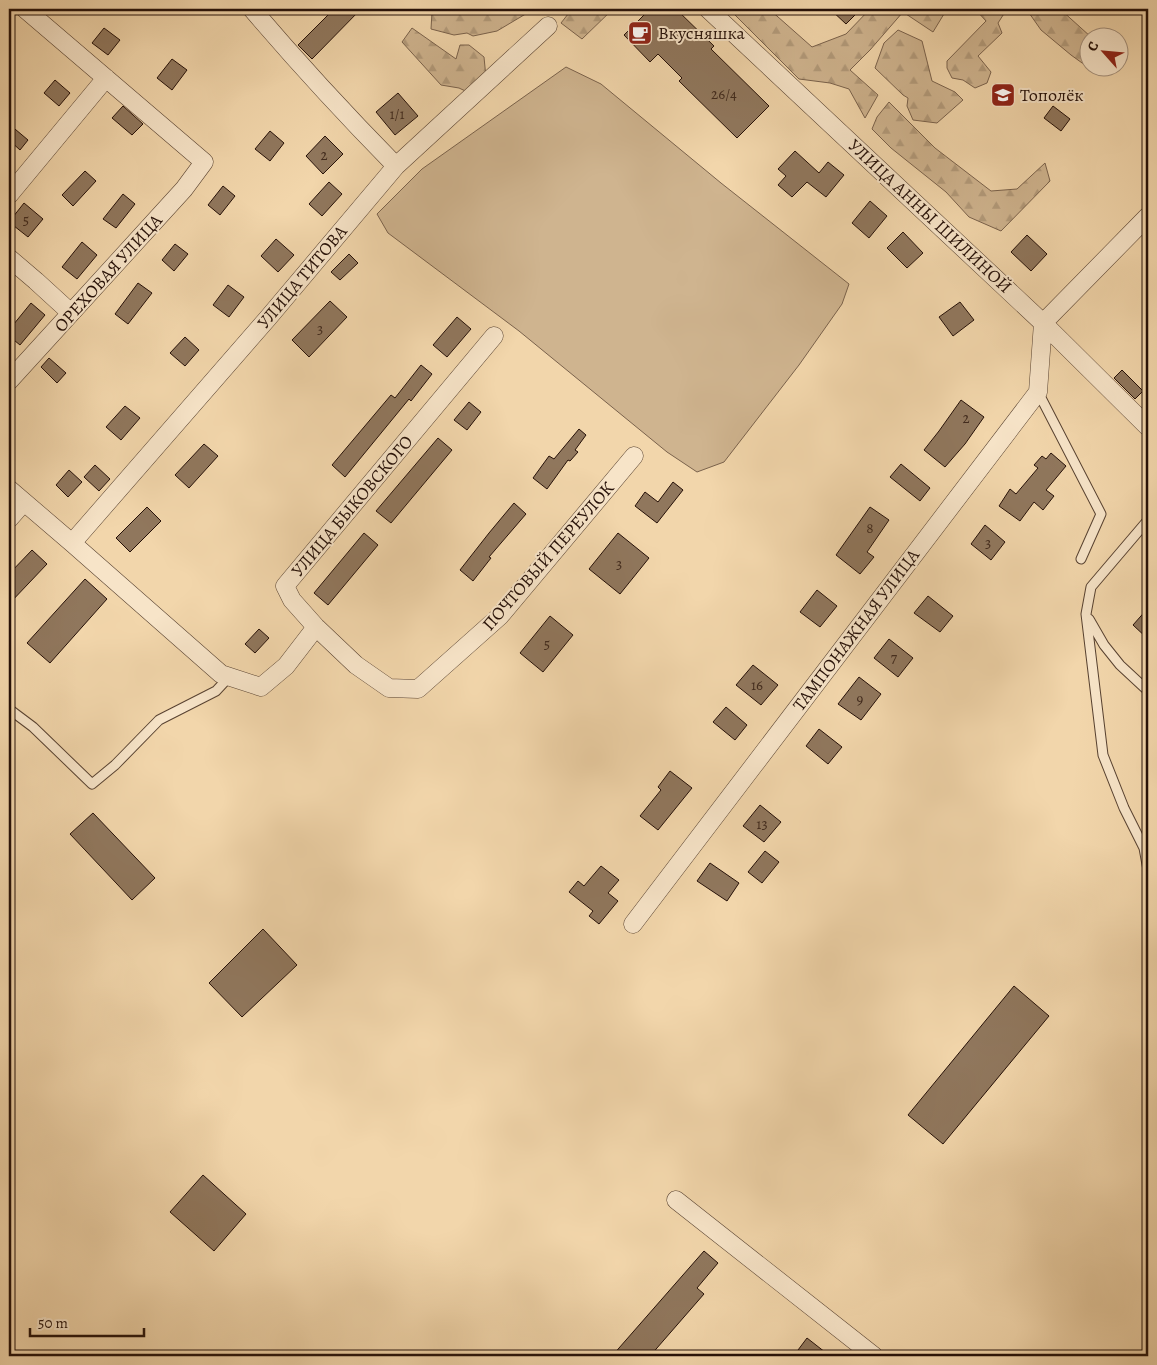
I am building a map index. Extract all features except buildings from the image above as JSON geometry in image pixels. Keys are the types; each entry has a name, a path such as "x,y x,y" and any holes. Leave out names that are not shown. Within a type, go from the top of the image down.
{"street":[{"path":"9,195 106,78 26,9"},
{"path":"252,9 304,69 396,166"},
{"name":"УЛИЦА АННЫ ШИЛИНОЙ","path":"708,9 1043,323 1148,427"},
{"name":"УЛИЦА ТИТОВА","path":"72,543 268,318 396,166 548,26"},
{"name":"ОРЕХОВАЯ УЛИЦА","path":"9,381 184,189 204,162 106,78"},
{"path":"1038,392 1043,323 1148,216"},
{"path":"9,258 71,314"},
{"name":"УЛИЦА БЫКОВСКОГО","path":"316,627 292,600 285,586 494,336"},
{"name":"ТАМПОНАЖНАЯ УЛИЦА","path":"633,924 1038,392"},
{"name":"ПОЧТОВЫЙ ПЕРЕУЛОК","path":"316,627 356,665 389,688 418,689 500,616 634,456"},
{"path":"9,489 225,675 261,687 286,666 316,627"},
{"path":"9,518 24,502"},
{"path":"676,1200 874,1356"}],"lane":[{"path":"1038,392 1101,514 1081,559"},
{"path":"1148,520 1091,587 1086,614 1103,755 1124,808 1144,848 1148,870"},
{"path":"1086,614 1104,645 1120,665 1148,690"},
{"path":"9,708 33,726 92,784 115,765 159,720 216,692 225,675"}],"green space":[{"path":"425,9 534,9 497,31 473,36 467,33 454,35 431,29 432,12"},
{"path":"572,9 613,9 582,39 561,23"},
{"path":"729,9 769,9 812,47 846,34 870,9 947,9 933,32 903,12 850,70 878,95 865,118 849,89 830,83 799,79"},
{"path":"975,9 1007,9 998,23 1002,33 978,56 991,72 987,83 975,88 963,80 952,78 947,68 947,61 986,21"},
{"path":"1060,9 1081,28 1080,61 1041,30 1027,10"},
{"path":"412,28 456,59 460,45 469,45 484,57 487,88 476,96 459,88 441,85 402,42"},
{"path":"898,30 922,41 932,81 955,92 963,100 937,123 913,120 907,106 908,98 875,68 884,43"},
{"path":"566,67 601,84 721,183 849,284 842,304 799,365 724,462 697,472 667,452 519,331 388,233 377,214 422,169"},
{"path":"889,102 935,148 991,191 1017,189 1045,163 1050,181 1001,231 969,217 946,192 891,148 872,129 877,117"}],"place":[{"name":"Вкусняшка","path":"640,33"},
{"name":"Тополёк","path":"1003,95"}]}
